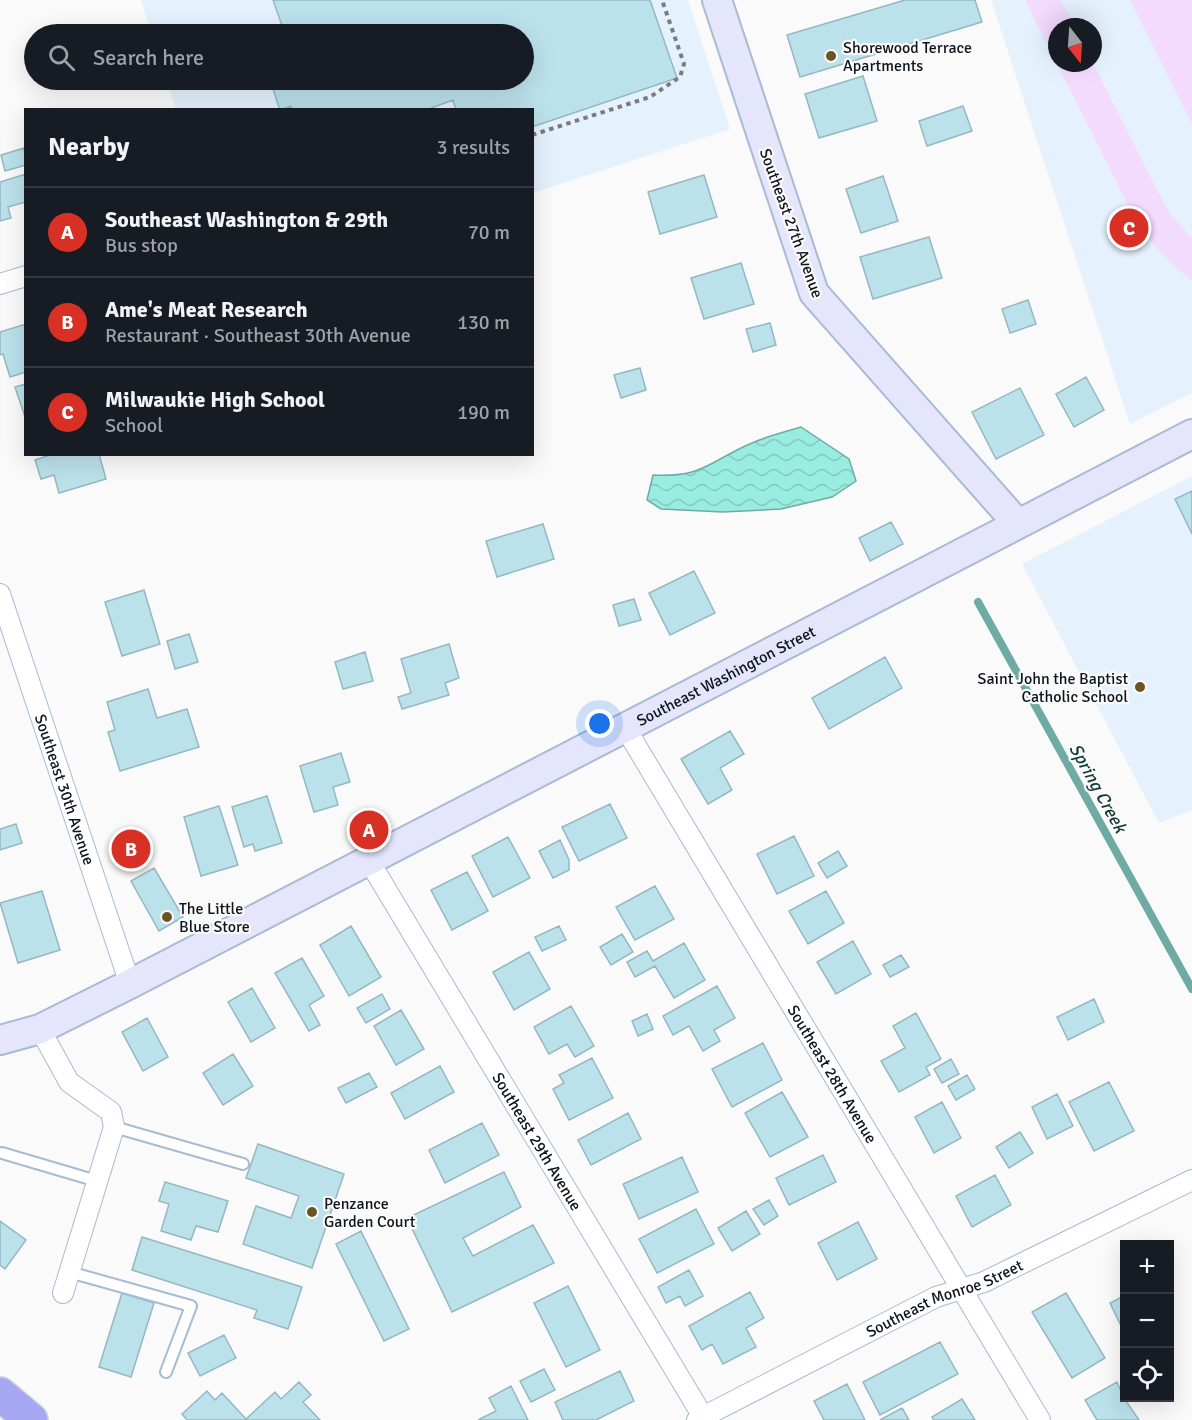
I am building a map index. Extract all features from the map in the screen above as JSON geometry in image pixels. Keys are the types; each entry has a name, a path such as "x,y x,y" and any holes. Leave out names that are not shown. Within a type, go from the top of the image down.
{"highway":[{"path":"0,1394 31,1420"}],"street":[{"name":"Southeast 27th Avenue","path":"717,0 818,301 1017,523"},
{"path":"0,284 24,277"},
{"name":"Southeast Washington Street","path":"0,1040 40,1029 130,984 1192,434"},
{"name":"Southeast 30th Avenue","path":"0,594 130,984"},
{"name":"Southeast 28th Avenue","path":"626,729 1040,1420"},
{"name":"Southeast 29th Avenue","path":"369,861 702,1419"},
{"path":"40,1029 69,1082 111,1112 114,1126 63,1293"},
{"name":"Southeast Monroe Street","path":"702,1419 936,1297 984,1282 1192,1180"}],"lane":[{"path":"114,1126 243,1164"},
{"path":"2,1153 97,1181"},
{"path":"69,1272 191,1306 166,1372"}],"path":[{"path":"534,134 650,97 680,77 684,64 662,0"}],"shaded area":[{"path":"141,0 688,0 730,129 534,193 534,108 176,108 169,90 534,90 534,24 149,24"},
{"path":"991,0 1192,0 1192,393 1130,424"},
{"path":"1025,0 1061,0 1070,18 1048,18 1048,46"},
{"path":"1130,0 1192,0 1192,124"},
{"path":"1061,72 1098,72 1159,194 1171,215 1192,238 1192,280 1165,257 1130,209"},
{"name":"Saint John the Baptist Catholic School","path":"1192,476 1192,810 1159,823 1022,564"}],"water":[{"path":"801,427 849,459 856,481 832,497 781,509 723,512 661,509 647,500 653,475 684,474 696,471 752,443"}],"building":[{"path":"273,0 650,0 677,78 534,126 534,108 455,108 453,100 431,108 292,108 291,106 279,108 273,90 534,90 534,24 281,24"},
{"name":"Shorewood Terrace Apartments","path":"905,0 975,0 982,22 800,77 787,35"},
{"path":"863,76 877,121 819,138 805,94"},
{"path":"963,106 972,131 927,146 919,121"},
{"path":"24,148 24,166 5,171 1,155"},
{"path":"24,175 24,203 8,207 11,218 0,221 0,182"},
{"path":"704,175 717,217 660,234 648,192"},
{"path":"883,176 898,221 861,233 846,189"},
{"path":"929,237 942,278 873,299 860,257"},
{"path":"741,263 754,304 704,319 691,278"},
{"path":"1028,300 1036,324 1010,333 1002,309"},
{"path":"770,323 776,345 753,352 746,329"},
{"path":"24,325 24,373 10,377 3,354 0,355 0,332"},
{"path":"640,368 646,390 621,398 614,375"},
{"path":"1086,377 1104,410 1074,427 1056,394"},
{"path":"24,385 24,414 15,387"},
{"path":"1020,388 1044,435 996,459 972,412"},
{"path":"47,456 100,456 106,479 59,493 54,475 41,479 35,460"},
{"path":"1192,491 1192,534 1175,499"},
{"path":"891,522 903,544 870,561 859,538"},
{"path":"543,524 554,559 497,577 486,541"},
{"path":"694,571 715,613 670,635 649,593"},
{"path":"144,590 160,644 122,656 105,602"},
{"path":"634,599 641,620 619,626 613,605"},
{"path":"189,634 198,662 175,669 167,641"},
{"path":"449,644 459,678 445,683 449,695 402,709 398,697 411,693 401,659"},
{"path":"365,652 373,681 343,689 335,662"},
{"path":"885,657 902,688 829,729 812,698"},
{"path":"148,689 157,718 187,709 199,747 120,771 108,732 115,730 107,702"},
{"path":"730,731 744,754 720,768 732,790 708,804 681,759"},
{"path":"341,753 350,782 333,787 338,805 314,812 300,766"},
{"path":"267,796 282,843 255,851 253,844 244,847 232,807"},
{"path":"610,804 627,838 579,861 562,827"},
{"path":"219,806 238,865 201,876 184,817"},
{"path":"16,824 22,843 0,850 0,829"},
{"path":"794,836 814,876 777,894 757,854"},
{"path":"508,837 530,878 493,897 472,856"},
{"path":"560,840 569,860 569,870 553,878 539,851"},
{"path":"838,851 847,866 827,878 818,863"},
{"path":"154,868 183,917 159,931 131,881"},
{"path":"467,872 488,911 452,930 431,890"},
{"path":"655,886 674,919 635,940 616,907"},
{"path":"42,891 60,950 18,963 0,903"},
{"path":"826,891 844,923 808,944 789,911"},
{"path":"351,926 381,977 349,996 320,945"},
{"path":"559,926 566,940 542,951 535,937"},
{"path":"622,934 633,952 611,965 600,947"},
{"path":"853,941 871,974 836,994 817,962"},
{"path":"684,943 705,980 674,998 655,966 635,977 627,962 647,951 653,961"},
{"path":"529,952 550,989 514,1010 493,972"},
{"path":"901,955 909,967 890,977 883,965"},
{"path":"302,958 324,996 309,1005 320,1025 309,1031 275,973"},
{"path":"717,986 735,1018 714,1030 720,1041 703,1051 689,1026 673,1035 663,1016"},
{"path":"252,988 275,1028 251,1042 228,1002"},
{"path":"382,994 390,1009 366,1023 357,1008"},
{"path":"1094,999 1104,1022 1068,1040 1057,1017"},
{"path":"571,1006 594,1046 575,1057 567,1044 549,1054 534,1027"},
{"path":"401,1010 424,1049 396,1065 374,1026"},
{"path":"916,1013 941,1059 926,1067 930,1075 899,1092 881,1061 905,1048 893,1026"},
{"path":"647,1014 653,1029 638,1036 632,1021"},
{"path":"147,1018 168,1057 143,1071 122,1032"},
{"path":"763,1043 782,1080 732,1107 712,1069"},
{"path":"233,1054 253,1086 223,1105 203,1073"},
{"path":"592,1058 613,1098 569,1120 553,1089 564,1083 559,1075"},
{"path":"951,1059 959,1074 942,1083 934,1069"},
{"path":"440,1066 454,1092 405,1119 391,1093"},
{"path":"369,1073 377,1087 346,1103 338,1088"},
{"path":"967,1075 975,1089 956,1100 948,1086"},
{"path":"1109,1082 1134,1131 1094,1151 1069,1102"},
{"path":"782,1092 808,1137 770,1157 745,1113"},
{"path":"1057,1094 1073,1126 1047,1139 1032,1107"},
{"path":"942,1102 961,1138 934,1153 915,1117"},
{"path":"628,1113 641,1139 591,1165 578,1140"},
{"path":"482,1123 499,1155 445,1183 429,1150"},
{"path":"1020,1132 1033,1153 1009,1168 996,1147"},
{"name":"Penzance Garden Court","path":"258,1144 344,1174 312,1268 243,1244 256,1206 291,1218 299,1196 246,1178"},
{"path":"823,1155 836,1182 789,1205 776,1178"},
{"path":"682,1157 698,1192 639,1219 623,1184"},
{"path":"504,1172 521,1207 463,1238 473,1256 533,1225 554,1263 452,1312 407,1218"},
{"path":"995,1175 1011,1205 972,1227 956,1196"},
{"path":"165,1182 228,1201 218,1232 196,1226 191,1240 161,1231 169,1204 159,1201"},
{"path":"769,1200 778,1216 764,1225 753,1209"},
{"path":"696,1209 714,1244 657,1273 639,1239"},
{"path":"746,1211 760,1234 732,1251 718,1228"},
{"path":"0,1221 26,1240 5,1269 0,1265"},
{"path":"858,1222 877,1259 837,1280 818,1243"},
{"path":"361,1231 409,1329 384,1341 336,1244"},
{"path":"142,1237 302,1287 288,1329 254,1318 257,1310 132,1270"},
{"path":"689,1270 703,1296 685,1306 680,1296 666,1303 658,1287"},
{"path":"568,1286 600,1350 566,1367 534,1303"},
{"path":"750,1292 764,1318 746,1328 756,1347 723,1364 712,1344 702,1350 689,1326"},
{"path":"122,1293 154,1303 131,1377 99,1367"},
{"path":"1066,1293 1105,1358 1072,1378 1032,1312"},
{"path":"1120,1298 1120,1324 1110,1303"},
{"path":"224,1335 236,1358 200,1376 188,1353"},
{"path":"940,1342 958,1374 880,1415 863,1382"},
{"path":"544,1369 555,1390 531,1402 520,1381"},
{"path":"620,1371 634,1401 596,1420 563,1420 555,1402"},
{"path":"299,1382 311,1395 303,1402 320,1420 187,1420 182,1414 207,1391 215,1400 222,1393 246,1419 275,1392 281,1399"},
{"path":"1117,1382 1120,1389 1120,1402 1127,1402 1139,1420 1097,1420 1085,1400"},
{"path":"847,1384 865,1420 824,1420 814,1401"},
{"path":"511,1386 528,1420 478,1420 496,1411 489,1398"},
{"path":"962,1399 975,1420 934,1420 932,1417"},
{"path":"902,1408 909,1420 880,1420"}],"waterway":[{"name":"Spring Creek","path":"978,602 1192,989"}],"place":[{"name":"Shorewood Terrace Apartments","path":"831,56"},
{"name":"Milwaukie High School","path":"1129,228"},
{"name":"Saint John the Baptist Catholic School","path":"1140,687"},
{"name":"Southeast Washington & 29th","path":"369,830"},
{"name":"Ame's Meat Research","path":"131,849"},
{"name":"The Little Blue Store","path":"167,917"},
{"name":"Penzance Garden Court","path":"312,1212"}]}
